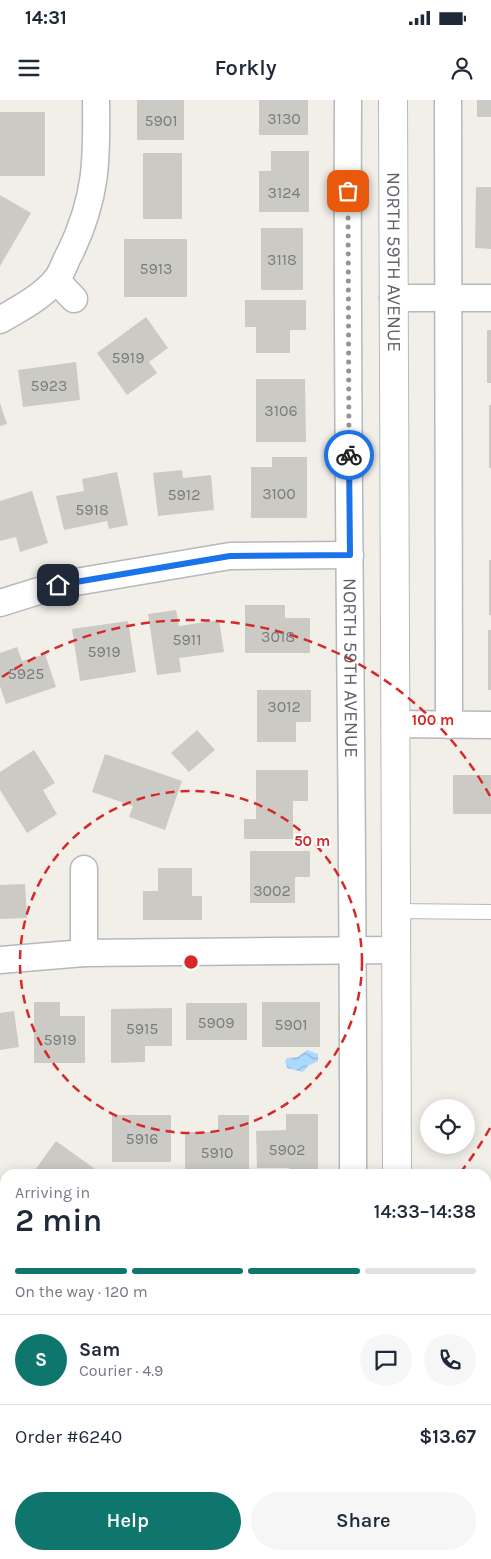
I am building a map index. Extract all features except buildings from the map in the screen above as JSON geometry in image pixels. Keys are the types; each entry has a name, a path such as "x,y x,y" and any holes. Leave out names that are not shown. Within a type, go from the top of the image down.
{"main road":[{"name":"NORTH 59TH AVENUE","path":"393,100 397,1169"}],"street":[{"path":"0,320 26,305 56,280 78,235 92,194 97,161 96,100"},
{"name":"NORTH 59TH AVENUE","path":"348,100 354,950 353,1169"},
{"path":"448,100 449,725"},
{"path":"56,280 74,299"},
{"path":"393,298 491,298"},
{"path":"0,603 58,585 230,556 350,555"},
{"path":"395,724 491,725"},
{"path":"84,869 84,953"},
{"path":"0,960 84,953 396,950"}],"lane":[{"path":"396,911 491,912"}],"water":[{"path":"307,1050 318,1054 318,1061 308,1066 303,1072 287,1068 285,1061 287,1058 298,1057"}],"way so far":[{"path":"348,191 349,455"}],"route":[{"path":"58,585 230,556 350,555 349,455"}]}
